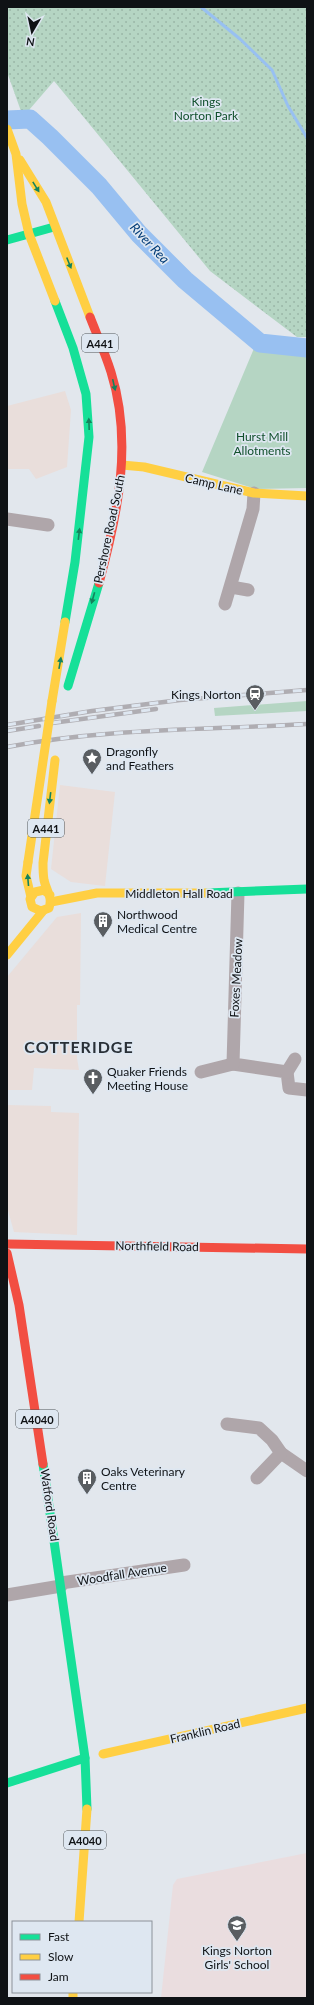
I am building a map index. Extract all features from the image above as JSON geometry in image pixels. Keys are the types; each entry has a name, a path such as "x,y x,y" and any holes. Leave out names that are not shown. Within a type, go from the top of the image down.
{"main road":[{"name":"Pershore Road South","path":"8,131 16,154 22,204 29,234 73,348 86,394 89,437 76,562 55,701 53,726 47,730 26,876 31,901"},
{"name":"Pershore Road South","path":"16,154 46,202 54,227 111,372 116,398 118,465 115,512 99,579 67,690 60,689 55,701"},
{"path":"7,240 54,227"},
{"path":"87,463 99,464"},
{"name":"Camp Lane","path":"118,465 144,467 254,493 307,496"},
{"name":"A441","path":"51,899 44,879 43,863 55,756"},
{"name":"Middleton Hall Road","path":"51,899 97,893 238,893 307,889"},
{"path":"7,955 43,911 49,908 51,899 46,891 41,890 35,892 18,940"},
{"path":"31,901 36,910 43,911"},
{"name":"Northfield Road","path":"7,1244 307,1249"},
{"name":"Watford Road","path":"7,1253 19,1304 61,1584 85,1758"},
{"name":"Franklin Road","path":"103,1754 307,1708"},
{"path":"7,1783 85,1758"},
{"name":"A4040","path":"79,1921 87,1804 85,1758"}],"street":[{"path":"225,604 252,509 254,493"},
{"path":"7,519 48,525"},
{"path":"230,587 248,590"},
{"name":"Foxes Meadow","path":"233,1064 238,893"},
{"path":"295,1059 287,1072 289,1088 307,1090"},
{"path":"201,1072 233,1064 287,1072"},
{"path":"227,1424 259,1428 272,1440 281,1453 307,1471"},
{"path":"257,1478 281,1453"},
{"name":"Woodfall Avenue","path":"7,1595 61,1584 184,1565"}],"shaded area":[{"path":"65,391 71,410 67,467 36,479 29,469 7,469 7,406"},
{"path":"60,785 115,792 105,886 71,882 51,869"},
{"path":"81,913 80,1005 77,1005 77,1058 79,1070 34,1068 32,1090 7,1090 7,977 57,917"},
{"path":"7,1105 51,1106 51,1112 79,1113 77,1235 14,1232 7,1207"},
{"name":"Kings Norton Girls' School","path":"307,1853 307,1998 161,1998 173,1885 177,1879"}],"green space":[{"name":"Kings Norton Park","path":"7,7 307,7 307,337 297,337 210,271 54,81 29,110 22,114 7,72"},
{"name":"Hurst Mill Allotments","path":"255,346 290,352 307,353 307,488 256,489 202,472"},
{"path":"307,701 307,711 215,716 214,708"}],"waterway":[{"path":"201,7 240,39 272,70 288,106 307,138"},
{"name":"River Rea","path":"7,120 30,119 99,186 139,234 185,280 260,343 307,348"}],"railway":[{"path":"7,725 92,711 180,700 307,690"},
{"path":"52,723 156,709"},
{"path":"7,747 82,736 119,733 307,724"},
{"path":"7,731 39,726"}],"traffic: fast":[{"path":"7,240 54,227"},
{"path":"55,301 73,348 86,394 89,437 75,562 65,622"},
{"path":"68,686 99,583"},
{"path":"207,893 307,889"},
{"path":"43,1464 85,1758 87,1809"},
{"path":"7,1783 85,1758"}],"traffic: slow":[{"path":"7,129 16,154 22,204 29,234 55,301"},
{"path":"20,160 46,202 90,317"},
{"path":"122,465 144,467 254,493 307,496"},
{"path":"52,701 65,622"},
{"path":"28,862 52,701"},
{"path":"50,895 44,890 35,892 30,899 32,907 41,911 49,908 50,904 50,897 49,894 45,884 44,880 43,863 55,760"},
{"path":"28,862 26,876 31,897"},
{"path":"51,902 97,893 207,893"},
{"path":"7,955 43,911"},
{"path":"103,1754 307,1708"},
{"path":"79,1921 87,1809"},
{"path":"73,1993 73,1998"}],"traffic: jam":[{"path":"90,317 104,351 118,398 122,451 117,504 99,583"},
{"path":"7,1244 307,1249"},
{"path":"7,1253 19,1305 43,1464"}],"place":[{"name":"Kings Norton","path":"255,711"},
{"name":"Dragonfly and Feathers","path":"92,775"},
{"name":"Northwood Medical Centre","path":"103,938"},
{"name":"Quaker Friends Meeting House","path":"93,1095"},
{"name":"Oaks Veterinary Centre","path":"87,1495"},
{"name":"Kings Norton Girls' School","path":"237,1942"}],"district":[{"name":"COTTERIDGE","path":"79,1046"}]}
